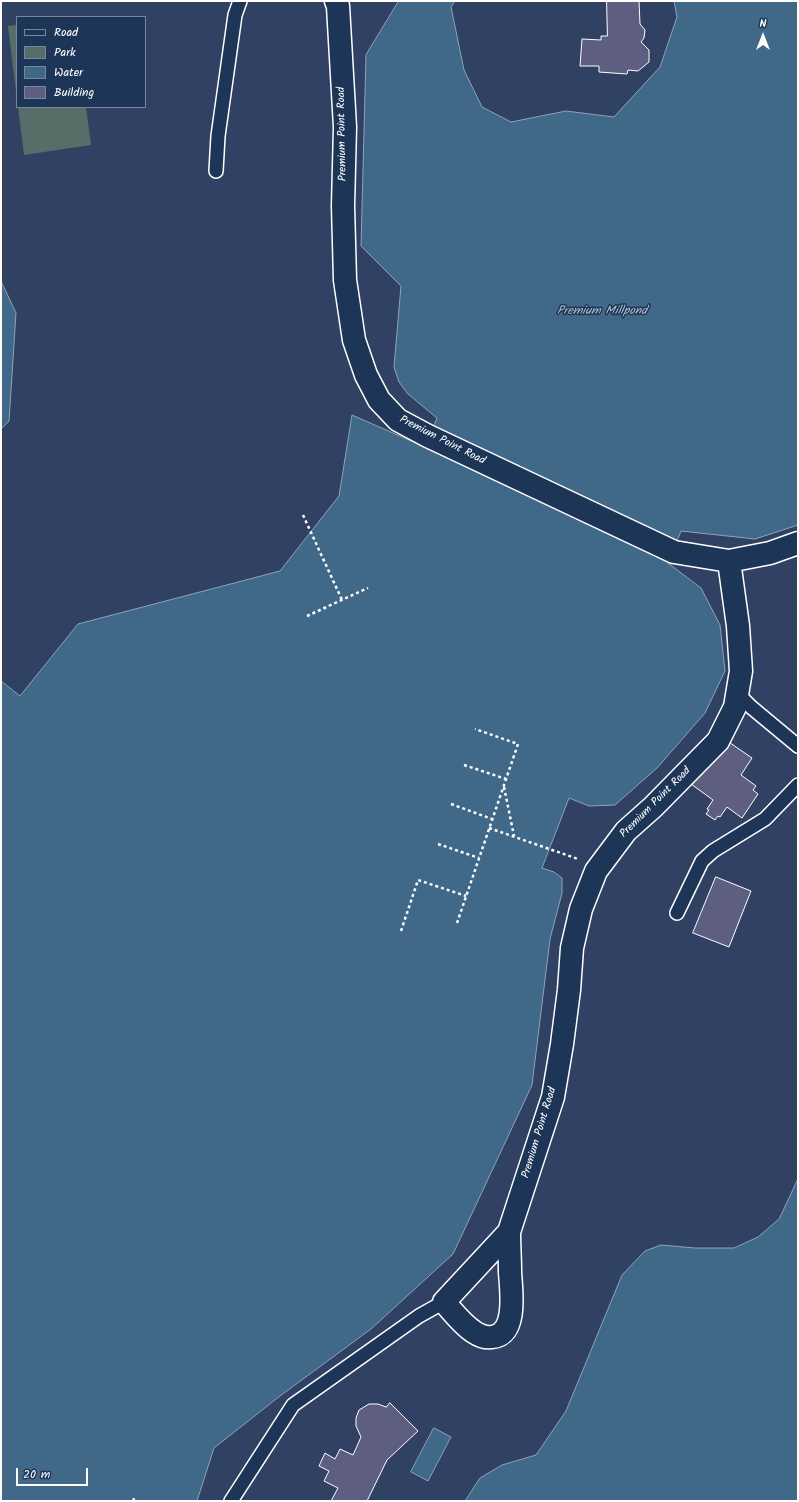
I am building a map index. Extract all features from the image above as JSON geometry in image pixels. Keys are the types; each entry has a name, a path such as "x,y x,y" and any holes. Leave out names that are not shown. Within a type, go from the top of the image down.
{"street":[{"name":"Premium Point Road","path":"336,1 338,6 345,127 343,206 345,280 354,340 366,375 379,400 398,420 428,436 674,552 729,562 770,554 798,544"},
{"name":"Premium Point Road","path":"508,1232 444,1302 461,1321 475,1333 485,1337 497,1336 504,1330 509,1322 512,1306 508,1232 553,1097 569,990 572,948 582,909 596,870 626,831 653,807 718,741 735,707 741,671 738,626 729,562"}],"lane":[{"path":"216,171 218,136 235,15 240,1"},
{"path":"738,693 751,707 798,746"},
{"path":"677,913 702,861 713,851 765,819 798,785"},
{"path":"231,1501 293,1405 419,1316 444,1302"}],"path":[{"path":"303,515 342,600"},
{"path":"307,616 368,588"},
{"path":"457,923 518,744 475,729"},
{"path":"464,765 506,779"},
{"path":"504,786 514,836"},
{"path":"451,804 492,819"},
{"path":"489,828 599,866"},
{"path":"438,844 479,858"},
{"path":"401,931 418,880 466,896"},
{"path":"133,1501 135,1496"}],"green space":[{"path":"16,25 16,92 8,26"},
{"path":"18,108 86,108 91,145 24,155"}],"water":[{"name":"Premium Millpond","path":"399,1 455,1 451,7 464,70 482,107 511,122 566,111 614,117 660,67 677,17 674,1 798,1 798,525 755,539 681,531 668,563 701,588 720,625 725,671 705,713 657,768 615,805 589,806 569,798 542,868 554,872 562,878 562,893 550,939 532,1085 453,1254 371,1329 280,1396 214,1448 197,1501 1,1501 1,681 20,696 78,624 280,571 339,496 352,415 425,447 437,418 408,394 399,382 394,367 401,286 361,246 366,55"},
{"path":"1,281 16,313 9,421 1,429"},
{"path":"798,1179 798,1501 465,1501 480,1478 502,1465 536,1455 566,1411 622,1275 645,1251 661,1245 695,1248 734,1248 758,1237 779,1219"},
{"path":"434,1428 451,1437 428,1481 411,1472"}],"building":[{"path":"607,1 639,1 640,24 645,30 644,38 641,42 649,50 649,62 638,71 628,70 627,74 599,72 599,66 580,66 582,39 601,40 601,36 607,36"},
{"path":"723,738 752,758 741,775 756,786 753,790 758,794 742,818 727,807 720,817 718,816 715,820 706,814 709,810 707,809 713,800 691,784"},
{"path":"716,877 751,891 729,947 693,933"},
{"path":"390,1403 418,1431 387,1460 367,1501 331,1501 338,1488 324,1481 329,1471 319,1466 325,1453 335,1459 340,1449 353,1455 361,1437 356,1426 356,1418 359,1410 369,1404 378,1404 386,1407"}]}
